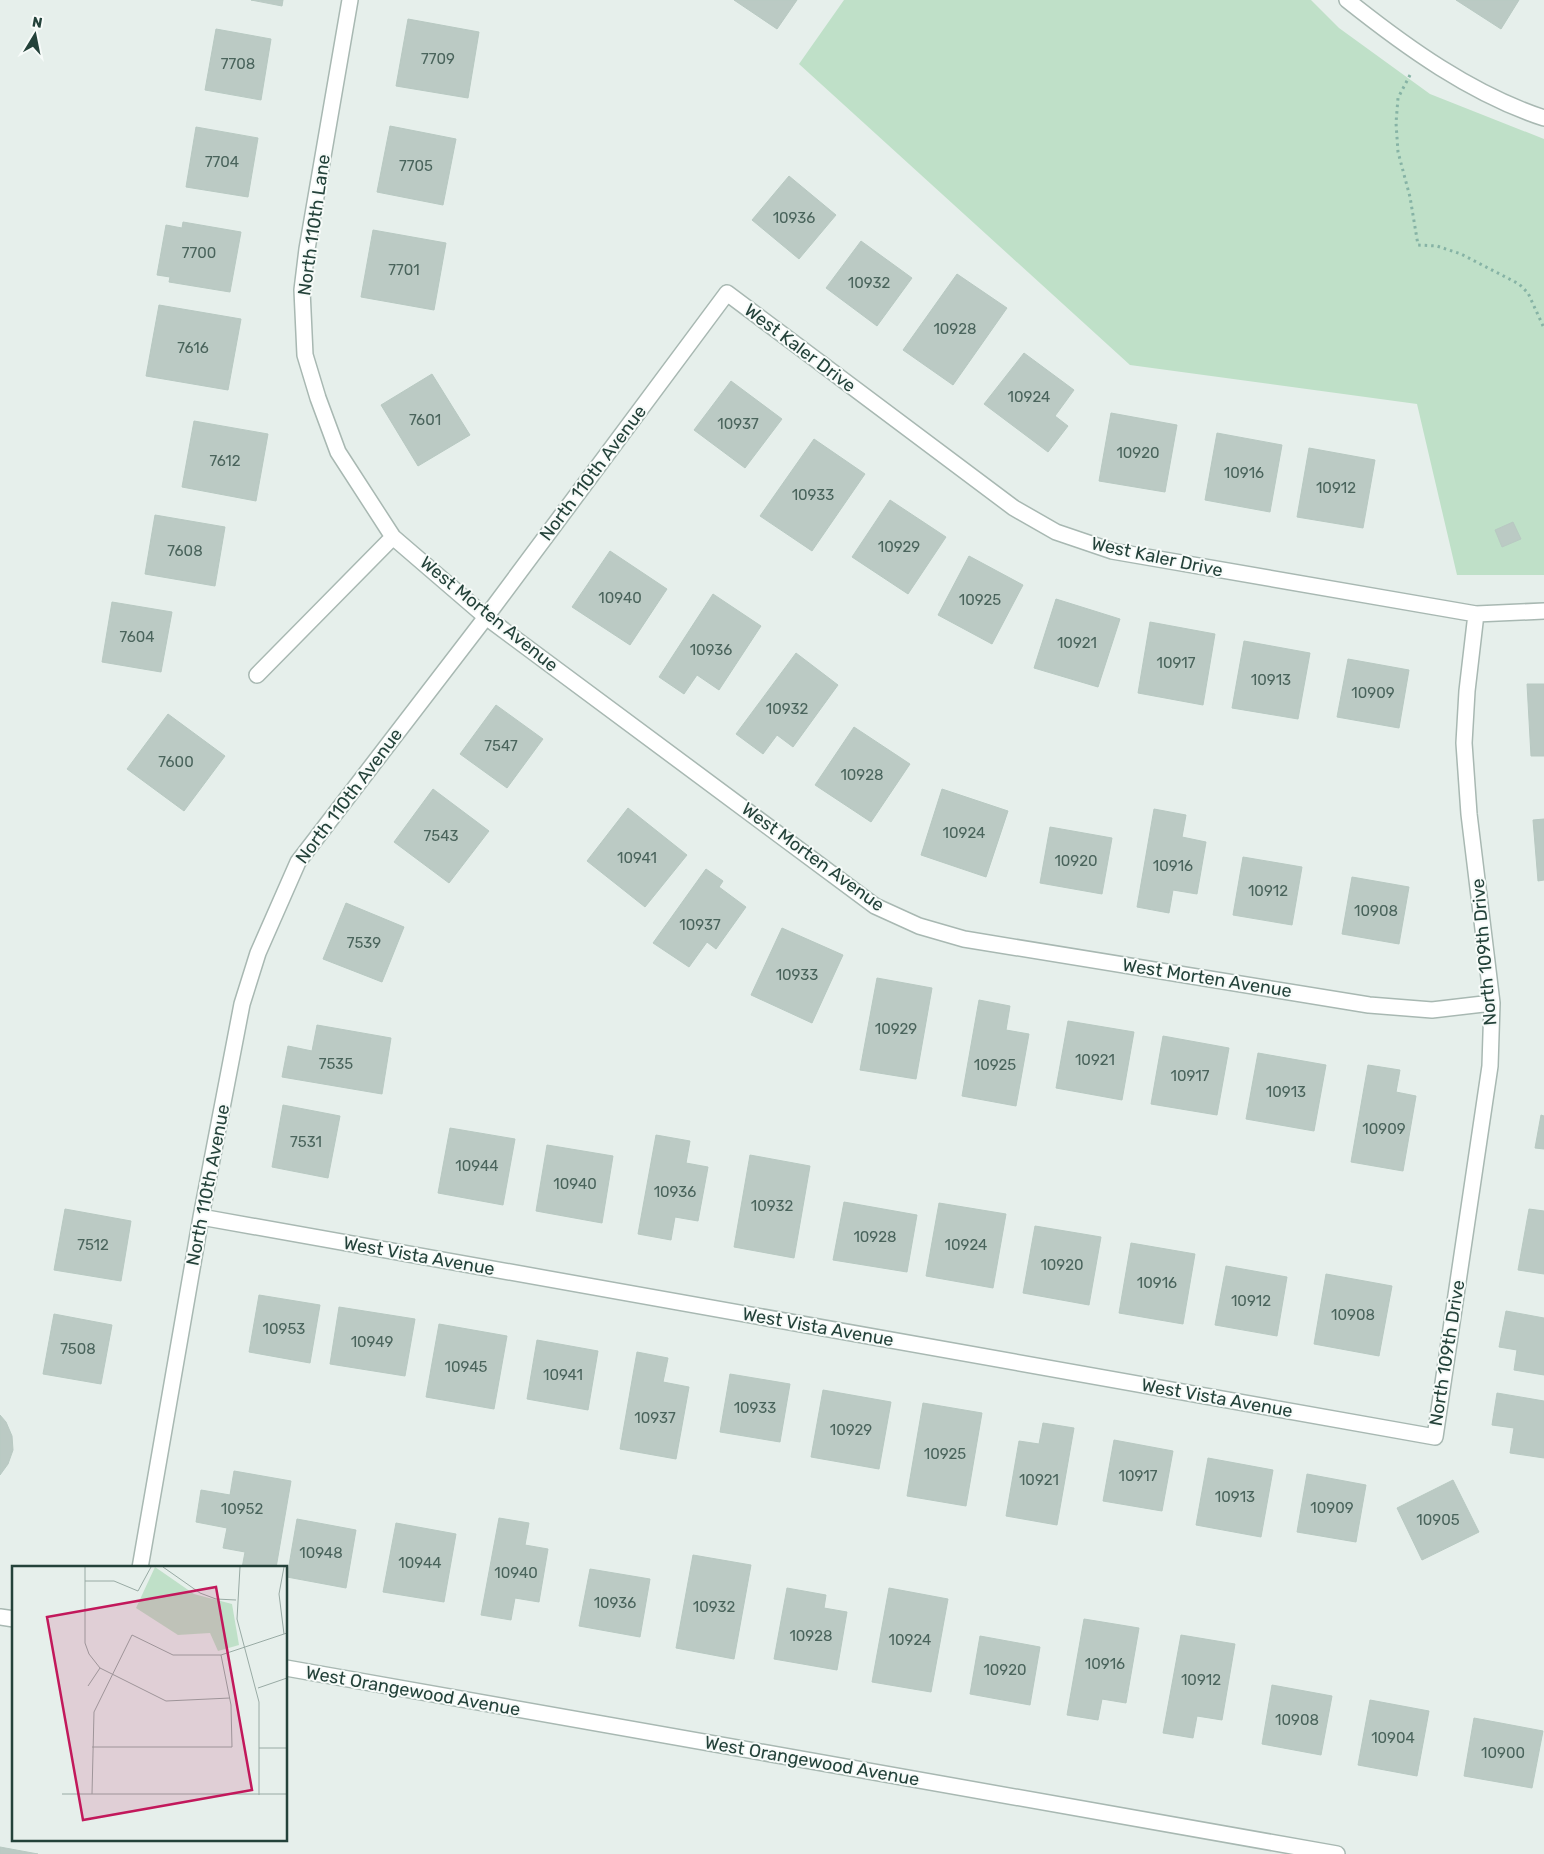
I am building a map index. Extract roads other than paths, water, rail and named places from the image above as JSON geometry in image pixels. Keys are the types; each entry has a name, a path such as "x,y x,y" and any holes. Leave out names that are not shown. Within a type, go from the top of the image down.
{"street":[{"name":"North 110th Lane","path":"350,0 303,282 305,355 318,398 338,452 393,537"},
{"path":"1346,0 1389,34 1421,55 1502,101 1544,118"},
{"name":"West Kaler Drive","path":"727,293 1014,508 1056,532 1112,551 1476,614 1544,611"},
{"name":"North 110th Avenue","path":"140,1566 201,1217 242,1004 258,953 298,862 486,616 727,293"},
{"name":"West Morten Avenue","path":"393,537 486,616 875,906 919,926 964,939 1369,1005 1432,1010 1492,1003"},
{"path":"257,675 393,537"},
{"name":"North 109th Drive","path":"1435,1436 1490,1066 1492,1003 1469,814 1464,744 1467,691 1476,614"},
{"name":"West Vista Avenue","path":"201,1217 1435,1436"},
{"name":"West Orangewood Avenue","path":"288,1668 1337,1854"}]}
